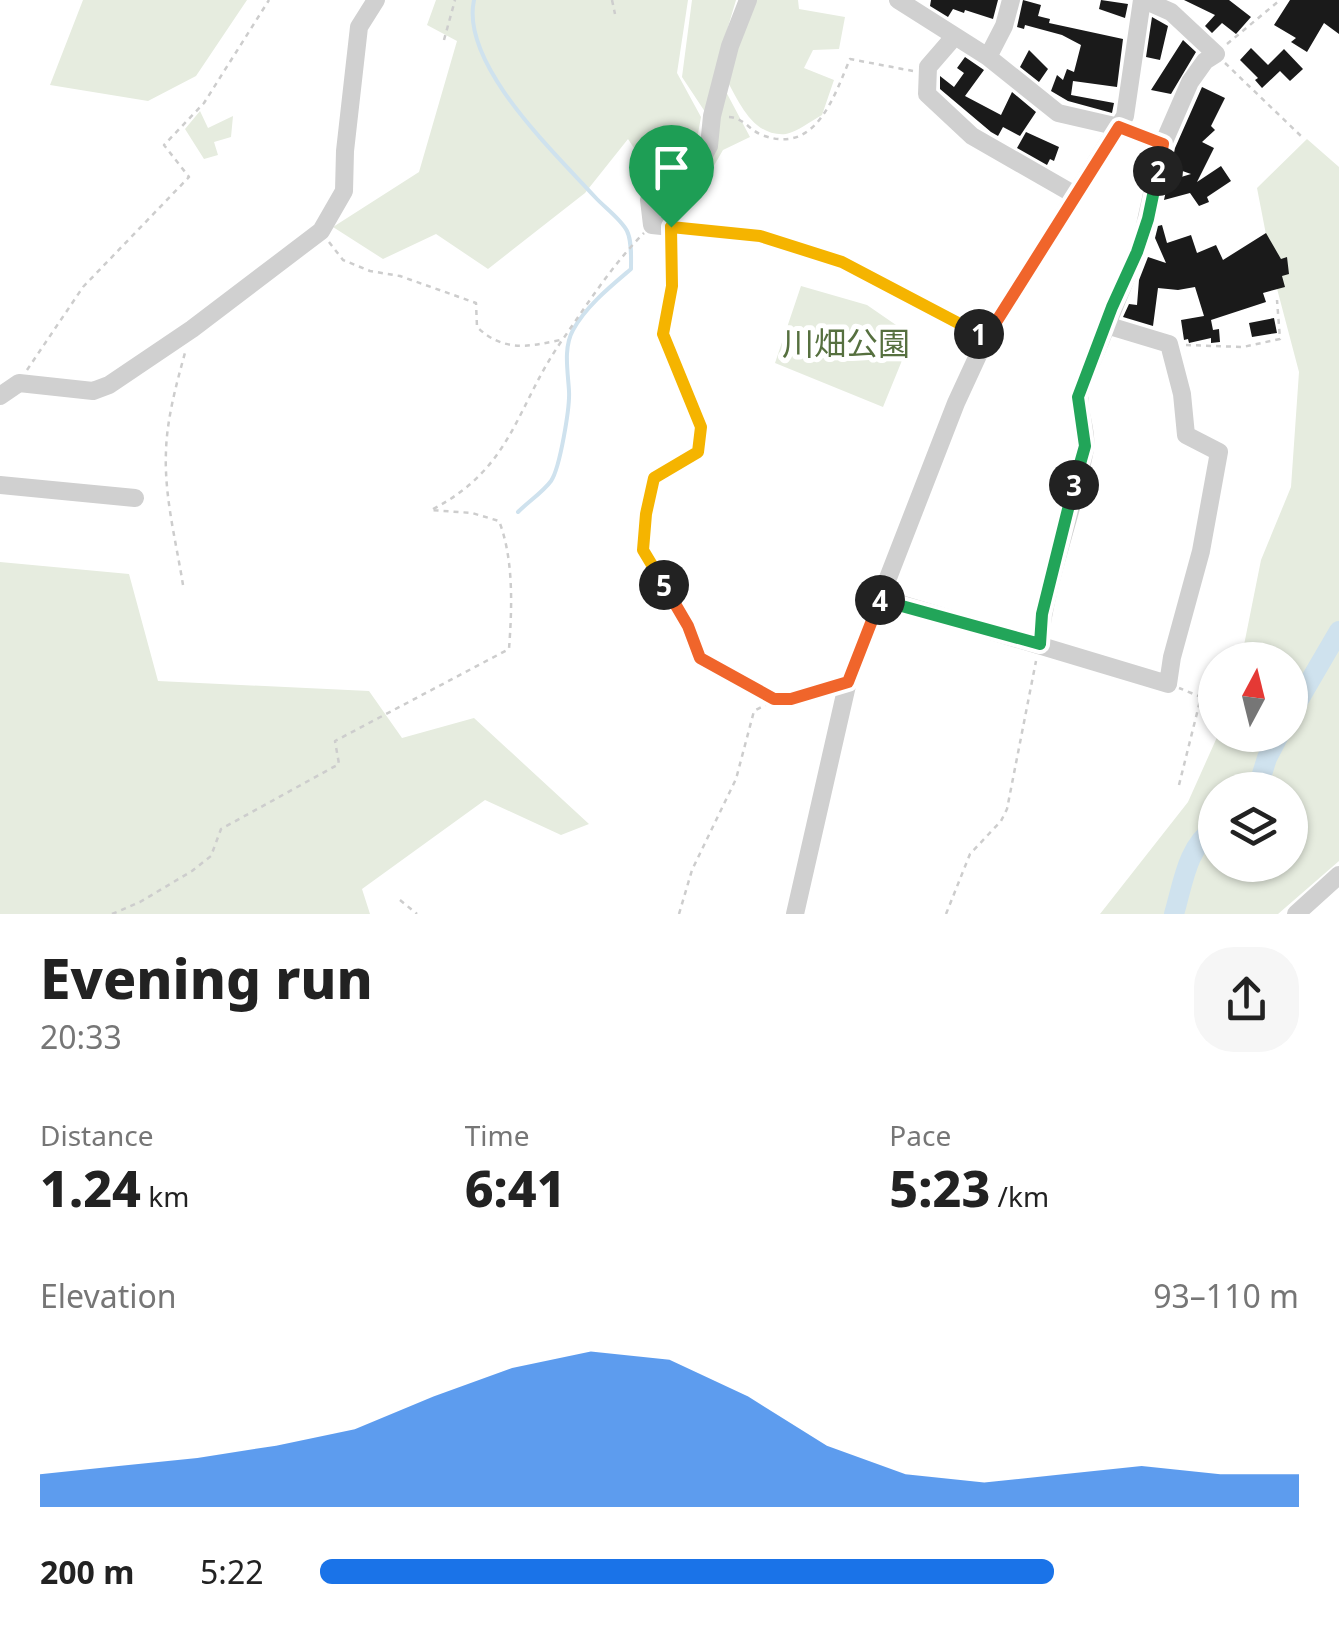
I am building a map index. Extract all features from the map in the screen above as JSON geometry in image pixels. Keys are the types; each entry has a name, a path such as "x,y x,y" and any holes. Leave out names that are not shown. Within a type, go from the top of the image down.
{"street":[{"path":"0,396 19,382 92,391 109,384 192,329 320,231 344,191 359,28 376,0"},
{"path":"748,0 730,46 712,116 709,146 704,155 657,178 649,200 661,226 760,236 842,262 986,338"},
{"path":"898,0 920,7 1058,113 1119,127 1163,144"},
{"path":"988,58 1004,26 1011,0"},
{"path":"795,914 848,682 956,403 986,338 1126,116 1143,0 1173,6 1216,54 1205,61 1190,82 1163,144 1148,219 1078,397 1085,446 1042,614 1040,644"},
{"path":"954,36 928,68 927,94 972,136 1075,195"},
{"path":"881,598 1168,684 1201,551 1219,452 1186,436 1182,394 1169,344 1106,325"},
{"path":"0,486 135,498"},
{"path":"1296,914 1339,875"}],"path":[{"path":"19,382 83,288 189,177 164,145 204,103 269,0"},
{"path":"444,40 455,0"},
{"path":"612,0 615,14"},
{"path":"1280,0 1216,54 1301,136"},
{"path":"712,116 738,118 761,135 790,139 824,119 850,59 928,74"},
{"path":"112,914 140,902 210,856 221,829 338,764 335,741 509,649 510,593 506,546 499,521 472,513 431,510 480,478 516,428 562,340 626,251 661,226 672,286 663,334 701,427 698,452 654,478 643,550 688,626 700,658 774,699 791,699 848,682"},
{"path":"320,231 344,260 476,304 477,327 490,339 522,348 562,340"},
{"path":"1169,344 1243,347 1280,339 1276,300"},
{"path":"183,585 168,496 166,450 175,391 192,329"},
{"path":"946,914 970,854 1008,810 1040,644"},
{"path":"1168,684 1200,697 1178,785"},
{"path":"679,914 692,870 736,779 754,711 774,699"},
{"path":"400,900 417,914"}],"green space":[{"path":"83,0 247,0 196,76 148,101 50,85"},
{"path":"436,0 688,0 677,73 701,117 696,145 645,165 628,139 585,193 488,269 436,234 383,259 333,227 419,172 457,41 427,25"},
{"path":"692,0 736,0 715,71 750,137 723,150 701,188 670,180 717,130 682,77"},
{"path":"755,0 798,0 799,9 845,17 839,49 813,50 804,68 834,80 822,115 786,134 755,124 725,77"},
{"path":"200,111 208,128 233,116 231,137 214,142 218,155 204,159 185,129"},
{"path":"1307,139 1339,167 1339,861 1278,914 1100,914 1188,802 1198,780 1198,882 1308,882 1308,772 1201,772 1210,752 1308,752 1308,642 1245,642 1261,560 1291,487 1299,372 1275,281 1257,188"},
{"name":"川畑公園","path":"801,286 867,305 912,336 883,407 775,363"},
{"path":"0,562 129,574 158,681 369,691 402,738 474,718 589,824 561,835 485,800 362,889 370,914 0,914"}],"building":[{"path":"931,0 998,0 993,19 953,9 948,17 930,6"},
{"path":"1023,0 1041,5 1038,16 1050,19 1049,23 1123,39 1117,87 1073,81 1071,95 1114,103 1112,113 1068,101 1051,91 1057,75 1063,80 1067,69 1074,72 1081,45 1062,35 1025,25 1024,29 1017,27"},
{"path":"1101,0 1128,4 1125,18 1099,9"},
{"path":"1184,0 1229,0 1251,17 1236,34 1222,23 1212,33 1205,26 1215,15"},
{"path":"1290,0 1339,0 1339,34 1324,23 1307,52 1291,42 1296,38 1274,25"},
{"path":"1152,17 1168,26 1160,60 1146,57"},
{"path":"1183,40 1196,52 1171,94 1151,90"},
{"path":"1251,48 1268,65 1284,49 1303,69 1290,81 1280,71 1262,88 1255,80 1258,78 1240,60"},
{"path":"1029,50 1048,69 1039,82 1020,67"},
{"path":"965,57 984,70 965,96 1001,115 1012,92 1036,112 1020,136 1003,127 998,136 991,132 940,89 940,76 954,87 964,73 957,68"},
{"path":"1202,87 1225,98 1211,126 1215,130 1202,142 1214,148 1197,182 1221,166 1231,181 1207,197 1209,202 1199,206 1190,193 1164,200 1168,181 1191,174 1171,167 1175,148"},
{"path":"1026,132 1059,147 1054,161 1050,159 1047,165 1017,148"},
{"path":"1162,225 1167,243 1191,235 1197,253 1216,245 1223,260 1266,233 1281,259 1287,257 1289,274 1282,276 1285,287 1263,293 1266,302 1211,320 1213,330 1219,329 1220,342 1211,343 1211,338 1189,343 1184,340 1181,320 1204,316 1195,287 1158,288 1153,326 1123,317 1129,304 1137,305 1139,280 1148,257 1166,263 1155,238 1158,226"},
{"path":"1274,318 1277,333 1252,337 1249,323"}],"waterway":[{"path":"474,0 473,25 495,79 535,132 621,222 630,244 631,269 592,305 570,337 568,410 558,464 548,485 518,512"},
{"path":"1308,684 1339,631"},
{"path":"1263,772 1270,752"},
{"path":"1174,914 1198,845"}],"route":[{"path":"1119,127 1163,144 1142,238 1078,397 1085,446 1042,614 1040,644 881,598 848,682 791,699 774,699 700,658 688,626 643,550 654,478 698,452 701,427 663,334 672,286 671,227 760,236 842,262 986,338 1119,127"}]}
